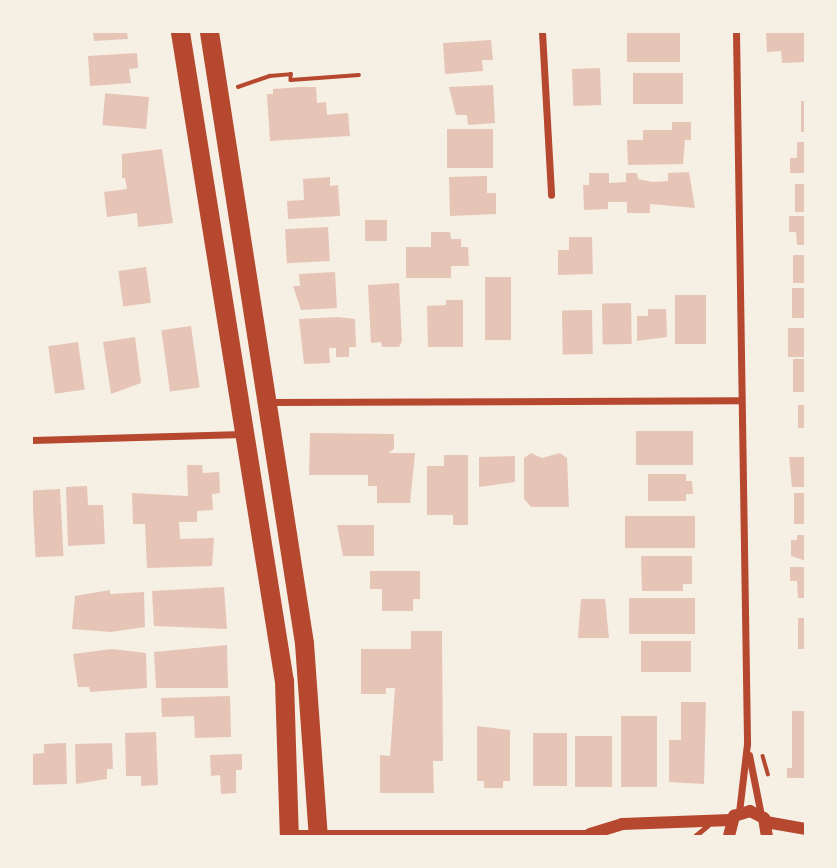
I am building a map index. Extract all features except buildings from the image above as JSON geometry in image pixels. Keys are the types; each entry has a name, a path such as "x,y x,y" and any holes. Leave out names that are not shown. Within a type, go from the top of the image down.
{"highway":[{"path":"180,32 247,434 288,720 289,836"},
{"path":"209,32 269,402 310,698 318,836"}],"street":[{"path":"541,32 551,195"},
{"path":"729,836 747,744 736,32"},
{"path":"269,402 740,400"},
{"path":"32,440 247,434"},
{"path":"747,744 767,836"},
{"path":"596,834 622,824 710,824 735,816 764,818 806,829"},
{"path":"297,836 596,834 685,829 696,836"}],"lane":[{"path":"696,836 710,824"}],"path":[{"path":"238,87 271,76 291,75 291,80 359,75"},
{"path":"747,744 767,759 768,783"}]}
